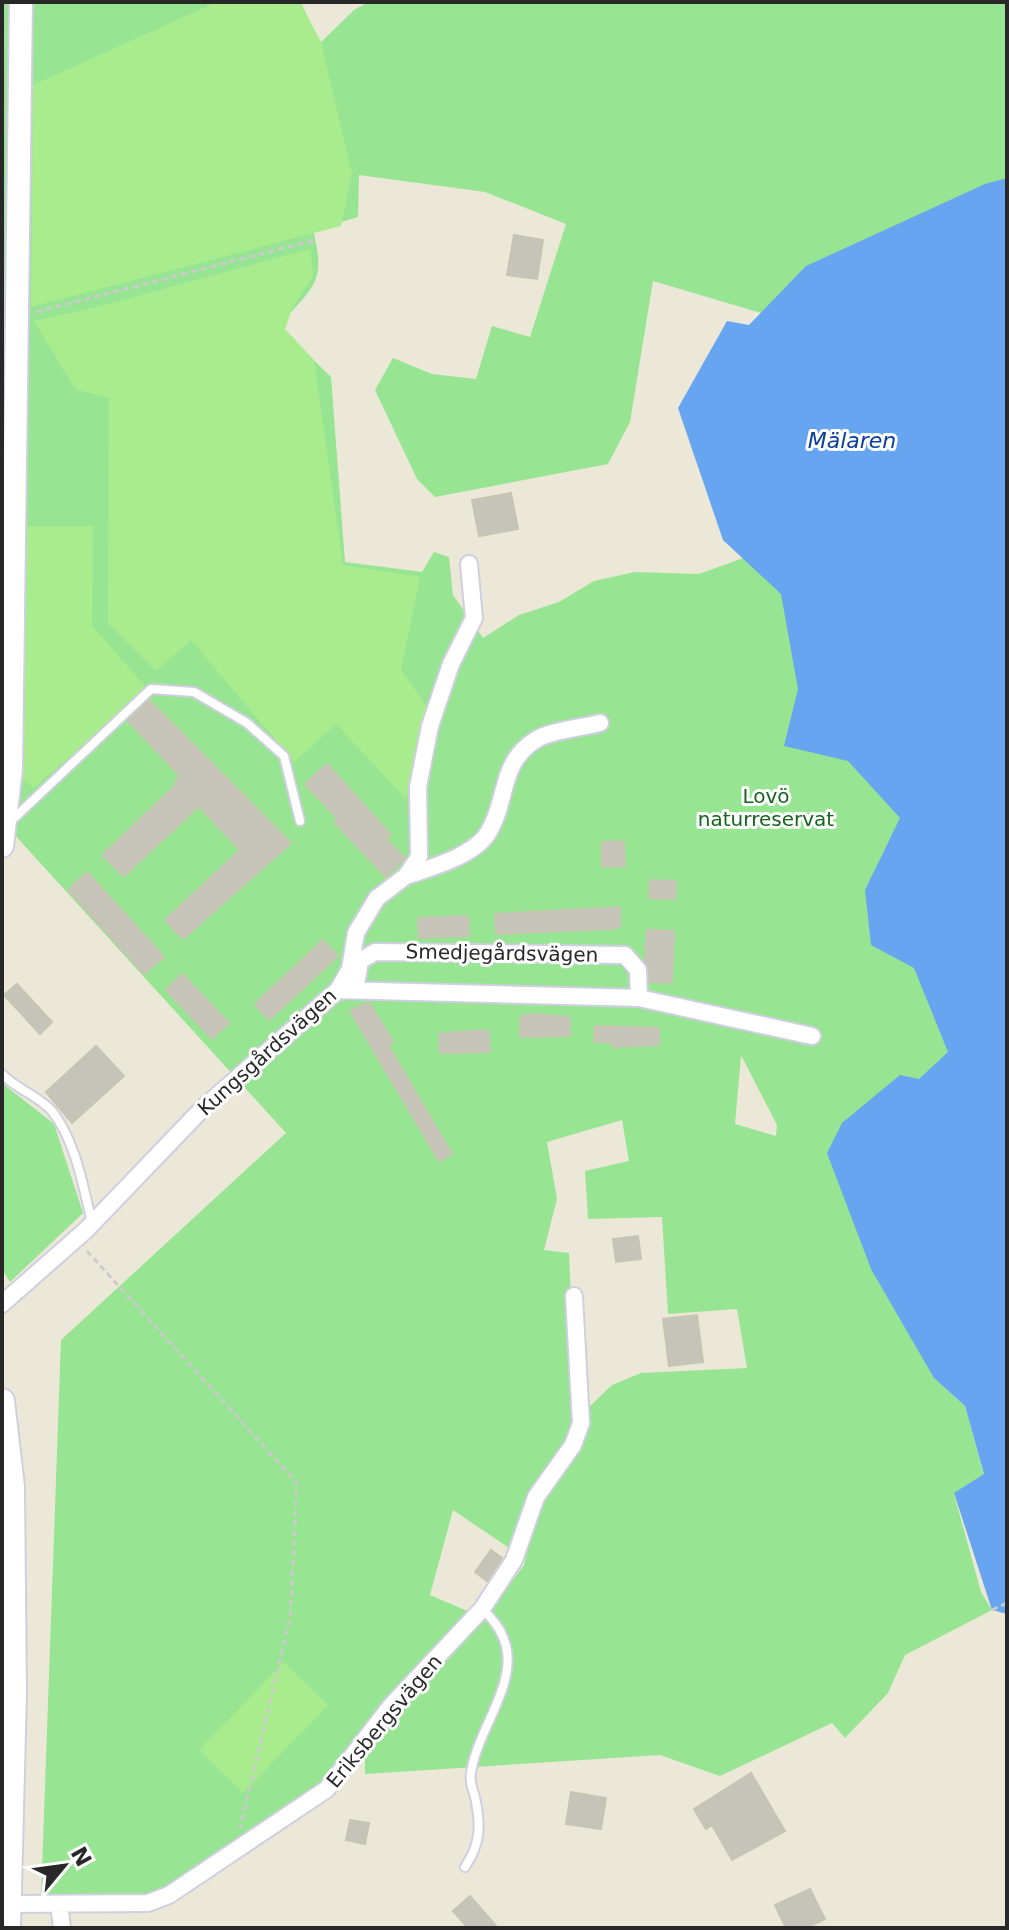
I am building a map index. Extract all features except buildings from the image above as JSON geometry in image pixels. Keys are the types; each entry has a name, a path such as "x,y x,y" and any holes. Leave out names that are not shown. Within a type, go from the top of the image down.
{"main road":[{"path":"2,1401 12,1487 14,1694 8,1916"}],"street":[{"path":"4,836 11,769 21,2"},
{"path":"406,876 419,857 418,787 430,726 451,664 474,618 469,564"},
{"path":"406,876 448,863 487,836 501,803 511,762 535,739 600,723"},
{"name":"Kungsgårdsvägen","path":"2,1304 92,1223 203,1108 346,990 356,933 377,898 406,876"},
{"name":"Smedjegårdsvägen","path":"639,998 638,970 625,955 375,952 360,961 346,990 540,998 639,998 812,1036"},
{"name":"Eriksbergsvägen","path":"8,1916 59,1904 148,1903 198,1879 327,1789 390,1707 482,1609 514,1560 536,1497 573,1445 581,1423 574,1296"},
{"path":"59,1904 62,1928"}],"lane":[{"path":"4,836 151,689 194,692 247,723 284,756 300,821"},
{"path":"2,1074 13,1086 50,1109 70,1141 92,1223"},
{"path":"465,1867 477,1846 480,1832 471,1773 504,1687 508,1664 503,1637 482,1609"}],"path":[{"path":"19,317 315,240"},
{"path":"75,1239 297,1483 290,1618 235,1852"},
{"path":"992,1610 1007,1603"}],"green space":[{"name":"Lovö naturreservat","path":"2,2 301,2 322,50 321,42 354,10 368,2 1007,2 1007,1395 934,1378 965,1406 984,1475 954,1494 981,1592 992,1610 905,1655 888,1693 845,1738 832,1723 720,1776 660,1755 365,1774 365,1753 487,1615 524,1565 535,1517 588,1408 612,1385 641,1373 747,1368 737,1309 668,1314 662,1217 588,1219 585,1171 629,1161 622,1120 547,1142 557,1199 544,1250 569,1253 576,1413 566,1447 526,1500 515,1552 453,1510 430,1595 472,1613 325,1783 150,1898 41,1898 61,1340 286,1133 2,821","holes":["359,175 485,192 566,224 530,337 492,326 476,379 432,374 393,358 375,390 417,479 435,497 608,464 630,422 653,281 761,313 780,294 790,541 699,574 635,572 594,581 559,602 519,615 483,638 453,595 449,557 434,552 422,572 345,562 331,377 279,326 314,283 318,262 313,230 358,217","741,1055 777,1125 776,1136 735,1124"]},
{"path":"217,2 300,2 321,42 352,174 341,226 31,307 33,85"},
{"path":"310,249 313,276 293,306 285,329 314,360 343,565 420,577 401,670 427,707 406,799 336,724 294,762 191,640 156,671 108,623 109,398 75,389 34,321 105,305"},
{"path":"27,526 93,526 92,626 147,688 34,788 17,775"},
{"path":"2,1083 54,1124 83,1213 10,1282 2,1269"},
{"path":"284,1662 328,1705 243,1793 199,1750"}],"water":[{"name":"Mälaren","path":"1007,178 1007,1614 992,1610 954,1493 984,1474 965,1406 934,1378 871,1269 827,1153 842,1123 900,1075 919,1079 948,1052 914,968 871,945 865,890 900,818 848,761 784,746 798,689 781,594 723,540 678,408 727,321 749,325 806,266 985,184"}]}
